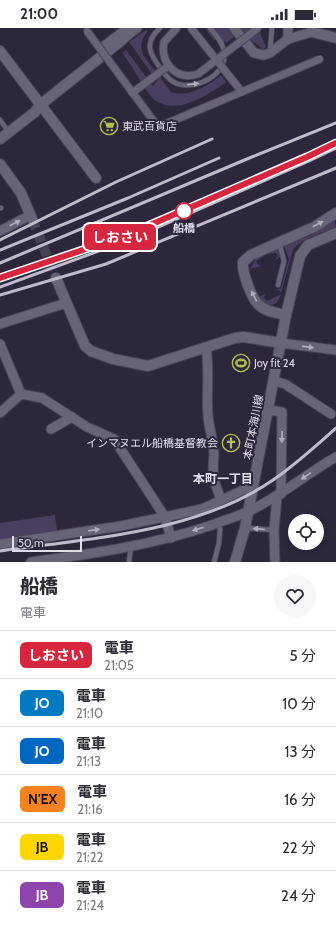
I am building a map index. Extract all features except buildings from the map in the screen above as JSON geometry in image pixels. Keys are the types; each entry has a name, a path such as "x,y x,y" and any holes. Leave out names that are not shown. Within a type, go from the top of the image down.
{"street":[{"path":"100,48 126,28"},
{"path":"0,139 35,112 40,105 137,28"},
{"path":"177,28 164,42 162,51 168,66 182,76 193,76 217,60 258,28"},
{"path":"191,28 242,92"},
{"path":"234,28 254,53 264,55 270,53 288,39 312,32"},
{"path":"288,28 288,39"},
{"path":"301,28 336,38"},
{"path":"87,31 158,127 320,60"},
{"path":"0,52 96,178"},
{"path":"132,93 168,66"},
{"path":"0,164 21,192 32,217 0,231"},
{"path":"286,315 272,312 260,306 256,301 243,267 247,258 314,227 336,213"},
{"name":"本町本海川線","path":"235,562 245,528 269,410 286,315 300,256 308,245 336,233"},
{"path":"56,278 85,346 90,351 113,359 148,366 244,337 336,350"},
{"path":"0,324 66,303"},
{"path":"0,344 21,394"},
{"path":"206,348 209,363 208,415 214,455 212,464 216,488 221,499"},
{"path":"274,381 285,384 331,414"},
{"path":"0,413 21,394"},
{"path":"21,394 42,398 87,427 114,439 165,517 171,538"},
{"path":"269,410 282,412 279,495 274,530 275,562"},
{"path":"51,429 72,417"},
{"path":"31,562 171,538 248,512 279,495 336,457"},
{"path":"0,544 121,526 202,509 254,485"}],"lane":[{"path":"160,28 151,38 150,53 171,81 178,84 191,85 207,80 221,68 224,52 218,37 211,29"},
{"path":"270,53 272,28"},
{"path":"0,120 9,132"},
{"path":"278,285 284,261 279,242"},
{"path":"245,528 274,530"},
{"path":"214,562 219,543 220,530"},
{"path":"129,562 131,546"}],"shaded area":[{"path":"205,28 239,28 242,32 227,42 214,40"},
{"path":"241,28 258,28 266,47 263,49 252,41"},
{"path":"146,30 148,31 142,42 143,55 171,92 183,93 197,90 211,83 221,75 226,82 208,94 188,103 177,106 157,102 149,94 122,53 126,50 153,86 157,81 129,42"},
{"path":"334,218 336,227 307,239 293,250 281,293 279,290 273,291 281,288 289,259 284,246 311,235"},
{"path":"277,249 281,256 274,261 278,256 276,253 267,254 256,261 257,264 261,266 250,269 256,258"},
{"path":"265,294 264,298 267,301 281,294 277,302 272,305 268,305 259,297"},
{"path":"55,515 57,531 0,539 0,523"}],"tunnel":[{"path":"32,219 56,278"}],"railway":[{"path":"0,263 336,123"},
{"path":"0,240 116,182 212,139"},
{"path":"0,287 129,240 336,148"},
{"path":"0,250 128,198 219,158"},
{"path":"0,295 106,264 336,168"},
{"path":"0,278 122,237"},
{"path":"0,551 106,537 177,522 211,512 243,498 273,480 297,462 336,428"}],"train":[{"name":"しおさい","path":"0,278 127,235 336,143"}],"place":[{"name":"東武百貨店","path":"109,126"},
{"name":"船橋","path":"184,211"},
{"name":"Joy fit 24","path":"241,363"},
{"name":"インマヌエル船橋基督教会","path":"231,443"}],"district":[{"name":"本町一丁目","path":"223,479"}]}
